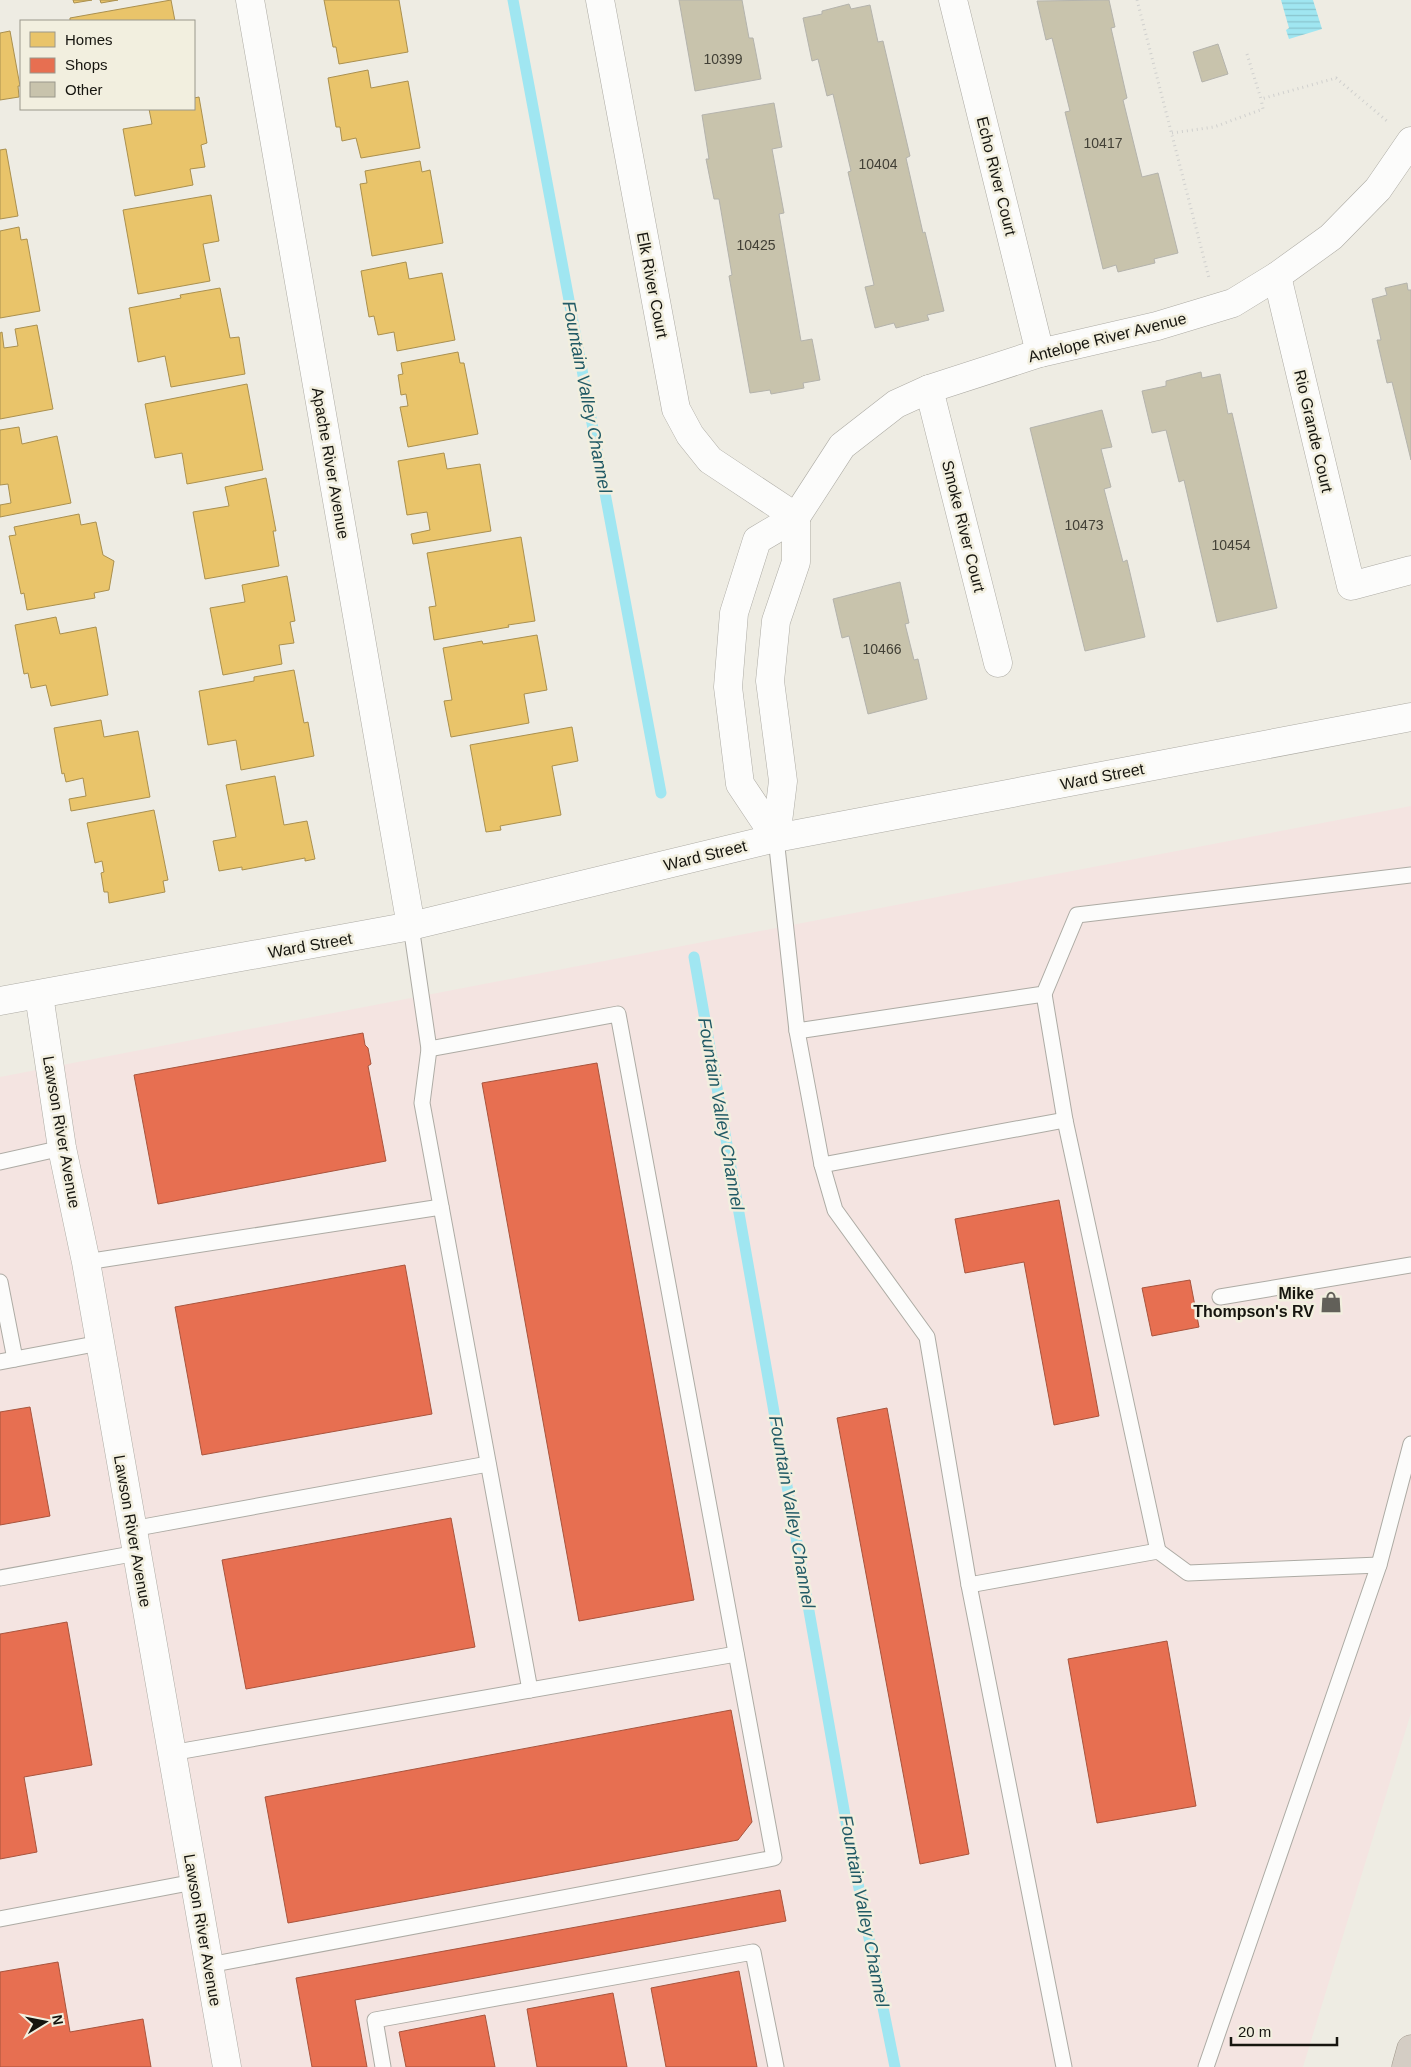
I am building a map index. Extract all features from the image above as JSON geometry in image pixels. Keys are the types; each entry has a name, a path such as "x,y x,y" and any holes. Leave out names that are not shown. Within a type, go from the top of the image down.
{"highway":[{"path":"1406,2067 1411,2049"}],"street":[{"name":"Apache River Avenue","path":"250,0 411,926"},
{"name":"Elk River Court","path":"600,0 676,409 690,435 710,460 796,516"},
{"name":"Echo River Court","path":"953,0 1040,353"},
{"name":"Antelope River Avenue","path":"776,838 740,784 728,687 734,613 757,540 796,516 842,446 896,404 929,389 1040,353 1157,326 1233,303 1277,276 1338,230 1378,189 1411,141"},
{"name":"Rio Grande Court","path":"1277,276 1351,586 1411,570"},
{"name":"Smoke River Court","path":"929,389 998,663"},
{"path":"776,838 783,781 770,681 776,621 796,562 796,516"},
{"name":"Ward Street","path":"0,1002 411,926 776,838 1411,716"},
{"name":"Lawson River Avenue","path":"39,995 62,1148 86,1262 227,2067"}],"lane":[{"path":"776,838 797,1031 822,1165 835,1210 927,1336 969,1585 1064,2067"},
{"path":"1379,1565 1188,1572 1158,1551 1065,1120 1044,994 1076,915 1411,874"},
{"path":"411,926 429,1049 422,1103 530,1690"},
{"path":"797,1031 1044,994"},
{"path":"208,1965 774,1858 618,1014 429,1049"},
{"path":"822,1165 1065,1120"},
{"path":"0,1162 62,1148"},
{"path":"86,1262 441,1207"},
{"path":"1220,1297 1411,1265"},
{"path":"0,1282 7,1360 100,1343"},
{"path":"1206,2067 1379,1565 1411,1444"},
{"path":"0,1578 134,1541 488,1464"},
{"path":"969,1585 1158,1551"},
{"path":"171,1753 736,1654"},
{"path":"0,1919 194,1882"},
{"path":"383,2067 375,2020 753,1952 776,2067"}],"path":[{"path":"1137,0 1217,308"},
{"path":"1172,133 1214,127 1263,109 1247,54"},
{"path":"1261,99 1336,78 1390,122"}],"shaded area":[{"path":"1411,806 1411,1713 1303,2067 0,2067 0,1077"}],"water":[{"path":"1281,0 1313,0 1322,29 1289,39 1286,30 1289,28"}],"building: Homes":[{"path":"73,0 92,0 74,3"},
{"path":"100,0 118,0 101,3"},
{"path":"171,0 175,20 70,20 70,18"},
{"path":"324,0 399,0 408,52 339,64 336,47 333,47"},
{"path":"10,31 20,86 18,86 19,97 0,100 0,33"},
{"path":"368,70 371,88 408,81 420,148 361,158 356,138 342,141 340,127 336,127 328,78"},
{"path":"199,97 207,143 201,145 205,167 190,169 193,185 135,196 123,129 152,124 149,110 195,110 195,98"},
{"path":"6,149 18,216 0,219 0,150"},
{"path":"420,161 422,172 430,170 443,243 372,256 360,184 367,183 365,171"},
{"path":"211,195 219,241 203,244 210,281 138,294 123,210"},
{"path":"19,227 21,240 27,239 40,311 0,318 0,231"},
{"path":"406,262 409,279 442,273 455,340 397,351 394,332 378,335 374,316 369,317 361,271"},
{"path":"220,288 230,338 239,337 245,374 171,387 165,356 138,362 129,308 181,298 180,295"},
{"path":"37,325 53,409 0,419 0,333 2,332 4,348 18,346 15,329"},
{"path":"458,352 460,363 464,363 478,434 408,447 400,407 408,406 406,394 401,395 398,375 403,374 401,363"},
{"path":"247,384 263,470 187,484 182,453 155,458 145,404"},
{"path":"19,427 22,444 57,436 71,503 0,517 0,505 11,503 8,484 0,485 0,430"},
{"path":"444,453 447,469 480,464 491,531 413,544 411,534 430,530 427,512 407,515 398,461"},
{"path":"266,478 276,531 273,531 279,566 205,579 193,512 229,506 225,487"},
{"path":"79,514 81,525 96,522 103,555 114,561 109,590 94,593 95,598 27,610 24,593 21,594 9,536 16,535 14,527"},
{"path":"521,537 535,621 434,640 429,607 436,606 427,553"},
{"path":"287,576 295,621 290,622 294,643 279,645 282,664 223,675 210,608 245,602 242,585"},
{"path":"56,617 60,634 96,627 108,695 51,706 46,685 31,688 28,673 24,674 15,625"},
{"path":"537,635 547,690 524,694 529,723 451,737 444,701 452,700 443,648 482,641 483,644"},
{"path":"294,670 304,723 308,722 314,756 241,770 236,740 208,745 199,691 254,681 254,677"},
{"path":"101,720 104,737 138,731 150,797 71,811 69,799 86,796 83,778 66,782 64,773 62,774 54,728"},
{"path":"572,727 578,761 552,766 561,815 500,826 501,830 486,832 470,745"},
{"path":"275,776 284,825 307,821 315,859 305,861 305,858 242,870 242,867 219,871 213,841 236,837 226,785"},
{"path":"154,810 168,880 163,881 165,892 109,903 108,892 104,892 101,873 104,872 102,861 95,863 87,823"}],"building: Shops":[{"path":"363,1033 371,1064 368,1066 386,1161 158,1204 134,1075"},
{"path":"597,1063 694,1600 579,1621 482,1083"},
{"path":"1059,1200 1099,1416 1054,1425 1024,1262 965,1273 955,1219"},
{"path":"405,1265 432,1414 202,1455 175,1307"},
{"path":"1190,1280 1199,1327 1152,1336 1142,1288"},
{"path":"30,1407 50,1516 0,1525 0,1412"},
{"path":"887,1408 969,1854 920,1864 837,1418"},
{"path":"451,1518 475,1647 246,1689 222,1560"},
{"path":"67,1622 92,1765 24,1777 37,1852 0,1859 0,1634"},
{"path":"1167,1641 1196,1806 1097,1823 1068,1659"},
{"path":"731,1710 752,1822 738,1840 288,1923 265,1797"},
{"path":"780,1890 786,1921 355,2000 367,2067 312,2067 296,1978"},
{"path":"58,1962 70,2032 143,2019 151,2067 0,2067 0,1972"},
{"path":"739,1971 757,2067 666,2067 651,1988"},
{"path":"613,1993 627,2067 537,2067 527,2009"},
{"path":"485,2015 495,2067 406,2067 399,2032"}],"building: Other":[{"path":"679,0 742,0 749,38 753,38 761,79 695,91"},
{"path":"1109,0 1115,27 1111,28 1127,98 1123,100 1142,177 1158,173 1178,253 1154,259 1155,263 1118,272 1116,265 1103,269 1065,112 1070,111 1052,38 1046,40 1037,1"},
{"path":"849,4 851,9 870,5 878,42 883,41 910,156 906,158 923,233 925,232 944,311 927,315 929,320 896,328 894,323 875,328 865,287 874,285 848,172 851,171 833,94 827,96 818,59 812,61 803,18 822,14 822,11"},
{"path":"1218,44 1228,74 1202,82 1193,52"},
{"path":"774,103 782,147 772,149 784,213 779,214 801,341 812,339 820,380 803,383 804,388 771,394 770,390 750,393 729,276 732,275 719,199 714,199 706,159 709,159 702,115"},
{"path":"1407,283 1408,290 1411,290 1411,460 1392,382 1387,383 1377,340 1381,340 1372,299 1387,295 1385,288"},
{"path":"1201,372 1202,378 1220,374 1228,414 1232,413 1277,608 1217,622 1184,480 1179,482 1166,430 1152,433 1142,391 1166,386 1166,381"},
{"path":"1102,410 1112,447 1101,449 1111,487 1104,489 1123,562 1127,560 1145,637 1085,651 1030,428"},
{"path":"900,582 909,623 905,624 914,660 918,659 927,699 868,714 849,636 842,638 833,599"}],"waterway":[{"name":"Fountain Valley Channel","path":"513,0 661,793"},
{"name":"Fountain Valley Channel","path":"694,957 850,1844 895,2067"}],"place":[{"name":"Mike Thompson's RV","path":"1331,1302"}]}
